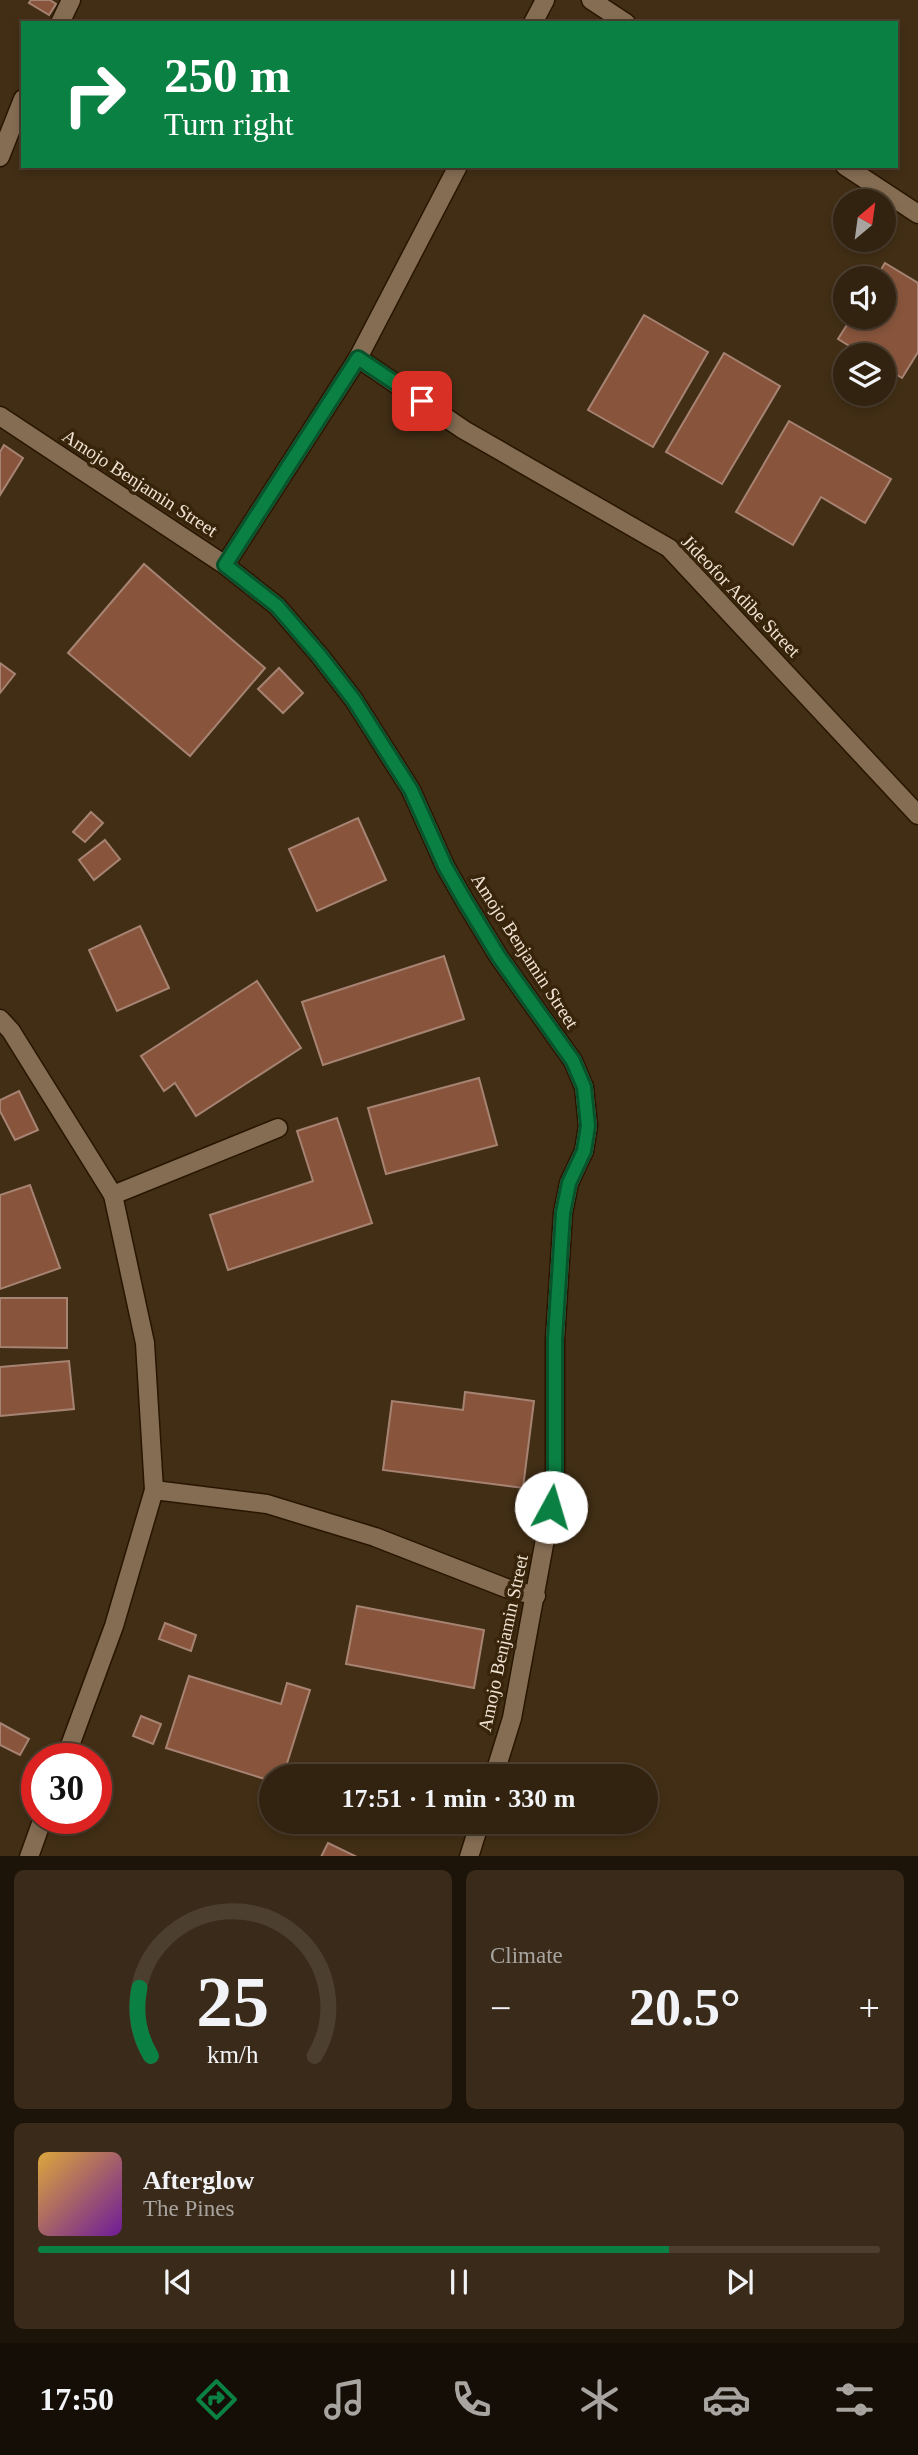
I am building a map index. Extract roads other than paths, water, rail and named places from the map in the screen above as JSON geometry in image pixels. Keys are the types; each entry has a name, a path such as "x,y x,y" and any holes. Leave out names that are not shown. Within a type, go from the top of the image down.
{"street":[{"path":"61,21 71,0"},
{"path":"534,21 545,0"},
{"path":"591,0 623,21"},
{"path":"0,158 21,104"},
{"path":"225,565 358,358 457,168"},
{"path":"848,168 918,214"},
{"name":"Jideofor Adibe Street","path":"358,358 464,430 669,548 918,815"},
{"name":"Amojo Benjamin Street","path":"0,416 225,565 277,606 354,700 411,790 445,866 465,901 499,957 573,1061 584,1087 588,1126 584,1151 569,1183 563,1213 555,1339 555,1485 512,1718 498,1764"},
{"path":"0,1019 11,1031 113,1195 145,1343 154,1490 114,1626 71,1743"},
{"path":"113,1195 278,1128"},
{"path":"154,1490 267,1504 375,1536 506,1588 536,1596"},
{"path":"29,1856 37,1834"},
{"path":"469,1856 476,1834"}]}
